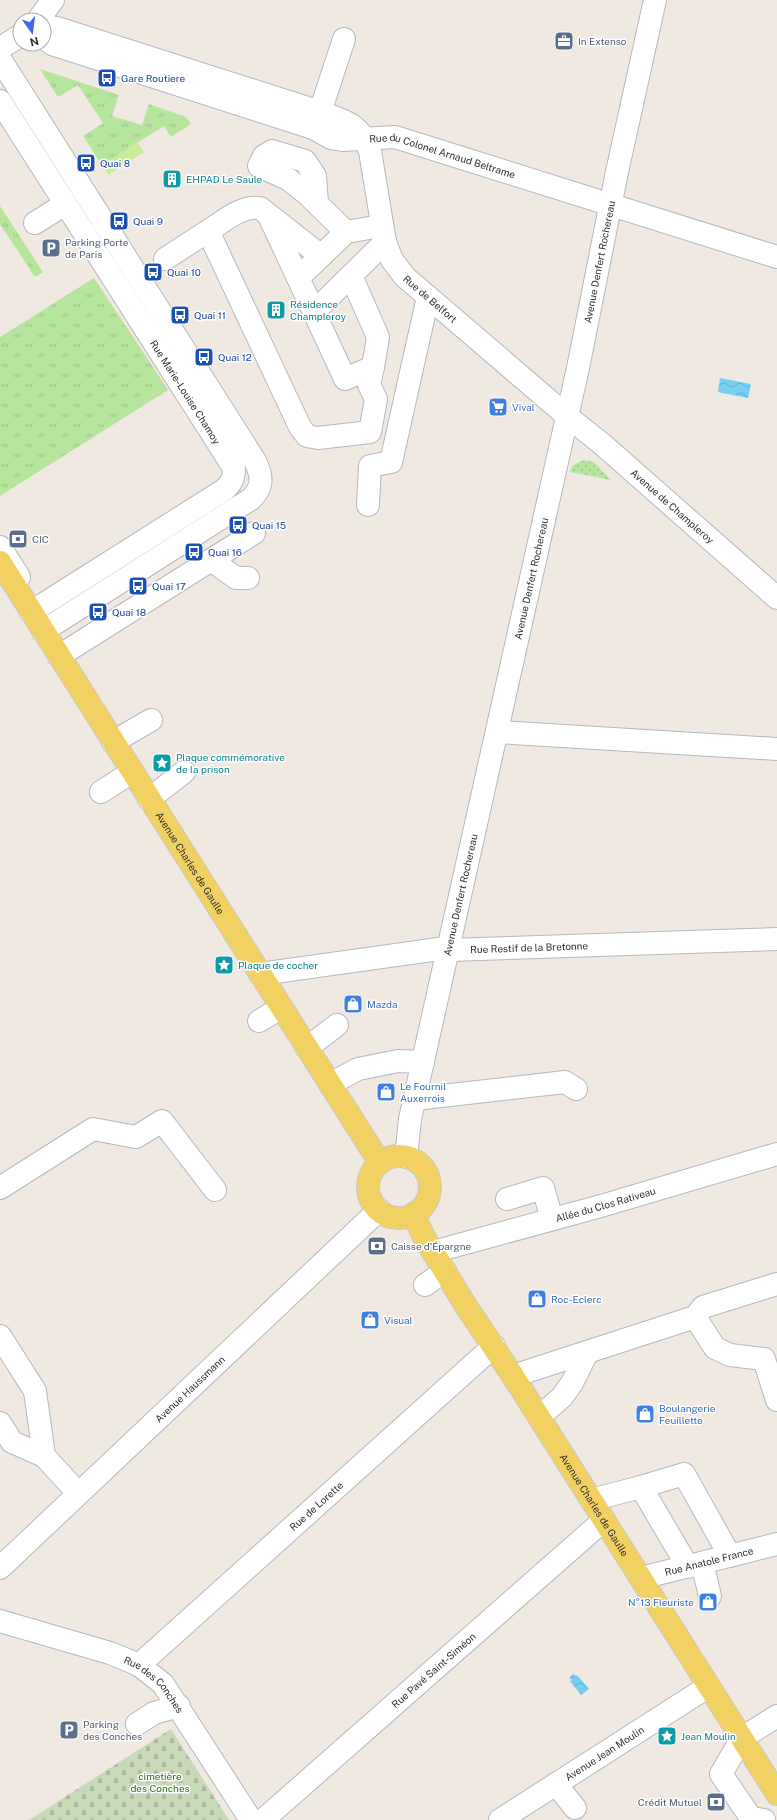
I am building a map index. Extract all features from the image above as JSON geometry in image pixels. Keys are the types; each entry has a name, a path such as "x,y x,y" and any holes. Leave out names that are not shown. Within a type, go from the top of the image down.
{"main road":[{"name":"Avenue Charles de Gaulle","path":"0,562 380,1163"},
{"path":"397,1156 406,1157 415,1160 422,1166 430,1183 430,1192 427,1201 421,1209 413,1214 399,1218 385,1214 372,1202 368,1192 369,1181 373,1171 380,1163 397,1156"},
{"name":"Avenue Charles de Gaulle","path":"413,1214 433,1252 514,1376 777,1794"}],"street":[{"path":"44,12 53,0"},
{"name":"Avenue Denfert Rochereau","path":"406,1157 423,1062 450,950 498,732 656,0"},
{"name":"Rue du Colonel Arnaud Beltrame","path":"52,28 72,33 320,112 348,122 358,128 366,138 395,137 777,257"},
{"path":"320,112 344,39"},
{"path":"0,48 12,41"},
{"path":"52,44 313,128 331,138 342,140 366,138"},
{"path":"0,60 255,461 260,472 261,481 258,491 251,499 43,631"},
{"name":"Rue Marie-Louise Chamoy","path":"0,101 231,460 234,468 234,476 230,484 224,490 29,608"},
{"name":"Rue de Belfort","path":"366,138 370,151 383,234 392,260 405,277 567,416"},
{"path":"317,203 346,232 383,234"},
{"path":"35,223 65,204"},
{"path":"165,259 208,231 248,208 260,208 266,211 321,256"},
{"path":"266,211 345,379 373,367"},
{"path":"208,231 300,426 307,436 318,438 370,432 376,399 369,385 378,337 351,276"},
{"path":"298,278 346,232"},
{"path":"314,312 351,276 383,234"},
{"path":"368,506 370,466 391,462 428,297"},
{"name":"Avenue de Champleroy","path":"567,416 775,591"},
{"path":"59,656 254,533"},
{"path":"0,547 21,580 29,608"},
{"path":"211,560 236,578 248,578"},
{"path":"113,742 151,720"},
{"path":"498,732 777,749"},
{"path":"101,792 132,772"},
{"path":"149,799 184,772"},
{"name":"Rue Restif de la Bretonne","path":"260,974 328,970 430,950 777,939"},
{"path":"259,1021 281,1008"},
{"path":"307,1048 337,1025"},
{"path":"330,1084 358,1069 398,1061 423,1062"},
{"path":"415,1100 565,1082 576,1089"},
{"path":"0,1188 93,1129 136,1137 162,1121 215,1190"},
{"name":"Allée du Clos Rativeau","path":"433,1252 552,1220 777,1154"},
{"path":"507,1199 543,1188 552,1220"},
{"name":"Avenue Haussmann","path":"0,1568 379,1210"},
{"path":"425,1285 445,1271"},
{"path":"514,1376 696,1317 703,1307 777,1284"},
{"path":"696,1317 715,1348 730,1356 764,1359 777,1400"},
{"path":"0,1336 35,1391 44,1456"},
{"name":"Rue de Lorette","path":"139,1666 494,1346"},
{"path":"539,1417 562,1397 572,1383 587,1353"},
{"path":"0,1423 12,1442 44,1456 78,1493"},
{"path":"591,1500 684,1474 730,1556"},
{"path":"641,1487 695,1565 710,1596"},
{"name":"Rue Pavé Saint-Siméon","path":"263,1820 604,1520"},
{"name":"Rue Anatole France","path":"641,1578 777,1544"},
{"name":"Rue des Conches","path":"0,1621 110,1653 139,1666 163,1684 179,1706 251,1820"},
{"path":"163,1684 142,1715 179,1706"},
{"name":"Avenue Jean Moulin","path":"515,1816 556,1784 709,1686"},
{"path":"764,1820 751,1818 722,1774 742,1738 777,1716"},
{"path":"556,1784 575,1808"},
{"path":"769,1820 777,1818"}],"green space":[{"path":"40,69 119,95 112,116 142,125 149,104 186,117 191,124 171,137 164,126 102,165 83,136 103,123 78,85 58,97"},
{"path":"137,142 144,152 108,175 102,165"},
{"path":"0,206 43,272 35,277 0,224"},
{"path":"94,278 168,390 0,496 0,337"},
{"path":"583,460 594,462 611,480 570,472 572,466"},
{"name":"cimetière des Conches","path":"171,1729 229,1820 29,1820"}],"water":[{"path":"720,378 751,384 748,398 718,392"},
{"path":"573,1674 576,1676 577,1675 589,1689 581,1695 570,1681 572,1680 569,1678"}],"place":[{"name":"In Extenso","path":"564,41"},
{"name":"Gare Routiere","path":"107,78"},
{"name":"Quai 8","path":"86,163"},
{"name":"EHPAD Le Saule","path":"172,179"},
{"name":"Quai 9","path":"119,221"},
{"name":"Parking Porte de Paris","path":"51,248"},
{"name":"Quai 10","path":"153,272"},
{"name":"Résidence Champleroy","path":"276,310"},
{"name":"Quai 11","path":"180,315"},
{"name":"Quai 12","path":"204,357"},
{"name":"Vival","path":"498,407"},
{"name":"Quai 15","path":"238,525"},
{"name":"CIC","path":"18,539"},
{"name":"Quai 16","path":"194,552"},
{"name":"Quai 17","path":"138,586"},
{"name":"Quai 18","path":"98,612"},
{"name":"Plaque commémorative de la prison","path":"162,763"},
{"name":"Plaque de cocher","path":"224,965"},
{"name":"Mazda","path":"353,1004"},
{"name":"Le Fournil Auxerrois","path":"386,1092"},
{"name":"Caisse d'Épargne","path":"377,1246"},
{"name":"Roc-Eclerc","path":"537,1299"},
{"name":"Visual","path":"370,1320"},
{"name":"Boulangerie Feuillette","path":"645,1414"},
{"name":"N°13 Fleuriste","path":"708,1602"},
{"name":"Parking des Conches","path":"69,1730"},
{"name":"Jean Moulin","path":"667,1736"},
{"name":"Crédit Mutuel","path":"716,1802"}]}
